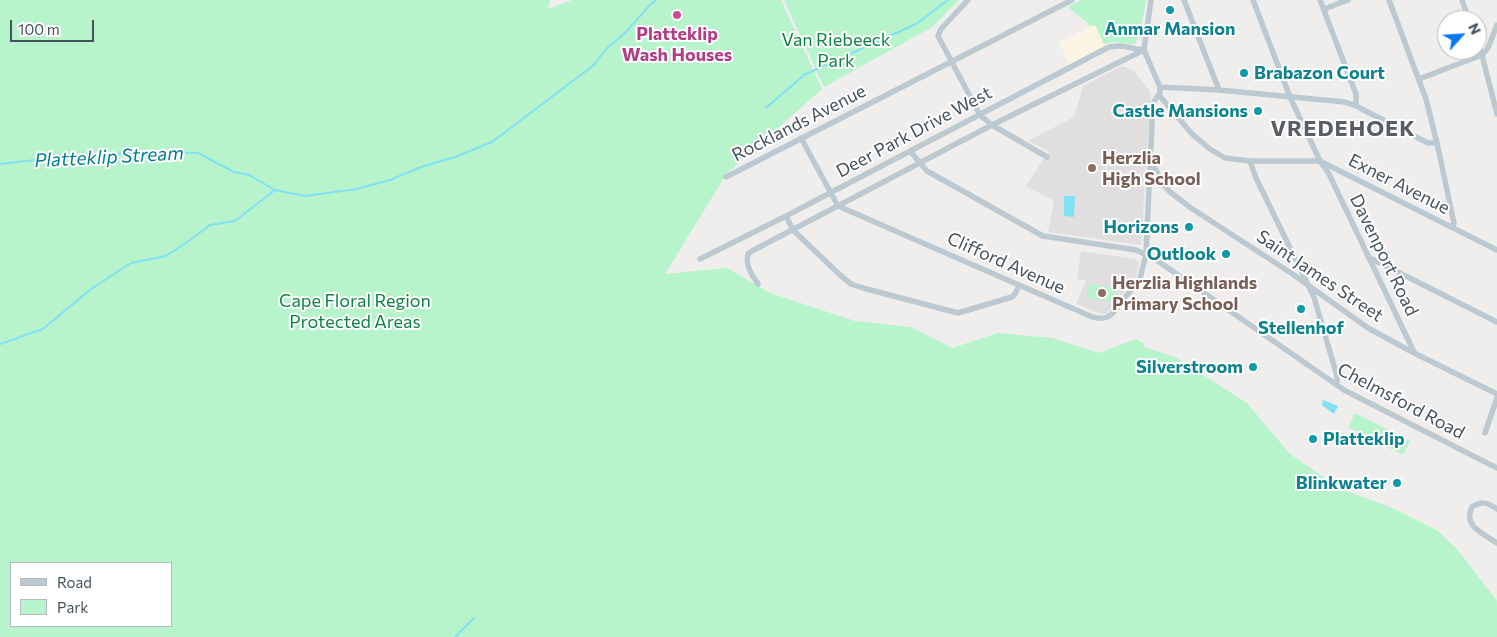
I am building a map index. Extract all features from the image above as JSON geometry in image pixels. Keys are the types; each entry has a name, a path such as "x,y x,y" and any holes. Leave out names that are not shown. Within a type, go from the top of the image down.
{"street":[{"path":"968,0 940,29 938,36 951,62 980,115 992,125 1047,157"},
{"name":"Rocklands Avenue","path":"726,177 1072,0"},
{"path":"910,151 926,171 1043,236 1136,250 1146,254 1153,103 1159,95 1160,87 1144,50 1151,0"},
{"path":"1184,0 1219,90"},
{"name":"Davenport Road","path":"1253,0 1290,97 1414,353"},
{"path":"1320,0 1356,94 1356,106"},
{"path":"1324,9 1348,0"},
{"path":"1389,0 1426,99 1454,223 1452,227"},
{"path":"1487,49 1497,25"},
{"path":"1116,45 1144,50"},
{"path":"1116,45 1122,51 1123,60"},
{"name":"Deer Park Drive West","path":"700,258 786,216 1106,48 1116,45"},
{"path":"758,284 748,267 747,257 749,253 992,125 1144,50"},
{"path":"1419,79 1469,60"},
{"path":"1483,60 1497,114"},
{"path":"1160,87 1219,90 1345,102 1428,143 1437,143"},
{"name":"Exner Avenue","path":"1159,95 1192,134 1210,149 1225,158 1250,161 1320,161 1497,250"},
{"path":"801,138 838,206"},
{"name":"Saint James Street","path":"1150,156 1156,174 1170,192 1231,235 1308,285 1368,328 1497,396"},
{"path":"1250,161 1256,178 1314,297 1337,376 1335,384"},
{"name":"Clifford Avenue","path":"838,206 1019,286 1103,319 1112,314 1140,279 1146,254"},
{"path":"786,216 793,230 852,284 958,313 1009,299 1016,294 1019,286"},
{"name":"Chelmsford Road","path":"1146,254 1335,384 1376,407 1497,468"},
{"path":"1368,257 1497,322"},
{"path":"1377,275 1383,269 1391,269"},
{"name":"Davenport Road","path":"1398,344 1403,338 1404,330"},
{"path":"1485,433 1497,396"},
{"path":"1497,509 1481,502 1472,507 1468,516 1474,527 1497,542"}],"shaded area":[{"path":"1095,25 1107,48 1071,67 1059,42"},
{"name":"Herzlia High School","path":"1122,66 1133,70 1151,92 1141,245 1048,232 1054,201 1026,186 1049,151 1028,141 1074,117 1083,86"},
{"name":"Herzlia Highlands Primary School","path":"1081,251 1135,259 1139,263 1137,275 1107,314 1101,314 1076,304 1086,281 1077,279"}],"green space":[{"name":"Cape Floral Region Protected Areas","path":"0,0 550,0 548,9 572,0 781,0 822,89 727,173 665,274 727,268 770,293 855,321 911,327 952,348 998,333 1052,338 1099,353 1136,339 1144,344 1144,347 1175,357 1247,403 1290,454 1341,489 1392,508 1438,531 1457,549 1497,601 1497,637 0,637"},
{"name":"Van Riebeeck Park","path":"784,0 959,0 932,27 824,87"},
{"path":"1081,0 1146,0 1140,33 1135,44 1112,42 1104,44 1095,25 1091,26 1068,7"},
{"path":"1089,284 1116,288 1114,302 1086,297"},
{"path":"1355,413 1410,441 1403,455 1348,427"}],"water":[{"path":"1064,196 1075,196 1074,217 1064,216"},
{"path":"1323,400 1338,406 1334,414 1322,405"}],"waterway":[{"name":"Platteklip Stream","path":"0,164 70,156 163,152 198,153 234,172 249,175 275,190 305,196 357,189 390,180 492,142 594,65 606,49 625,33 656,0"},
{"path":"766,108 804,75 916,24 948,0"},
{"path":"0,344 43,329 91,289 131,263 166,256 210,225 235,221 275,190"},
{"path":"455,637 474,618"}],"place":[{"name":"Anmar Mansion","path":"1170,10"},
{"name":"Platteklip Wash Houses","path":"677,15"},
{"name":"Brabazon Court","path":"1244,73"},
{"name":"Castle Mansions","path":"1258,111"},
{"name":"Herzlia High School","path":"1092,168"},
{"name":"Horizons","path":"1189,227"},
{"name":"Outlook","path":"1226,254"},
{"name":"Herzlia Highlands Primary School","path":"1102,293"},
{"name":"Stellenhof","path":"1301,309"},
{"name":"Silverstroom","path":"1253,367"},
{"name":"Platteklip","path":"1313,439"},
{"name":"Blinkwater","path":"1397,483"}],"district":[{"name":"VREDEHOEK","path":"1343,129"}]}
